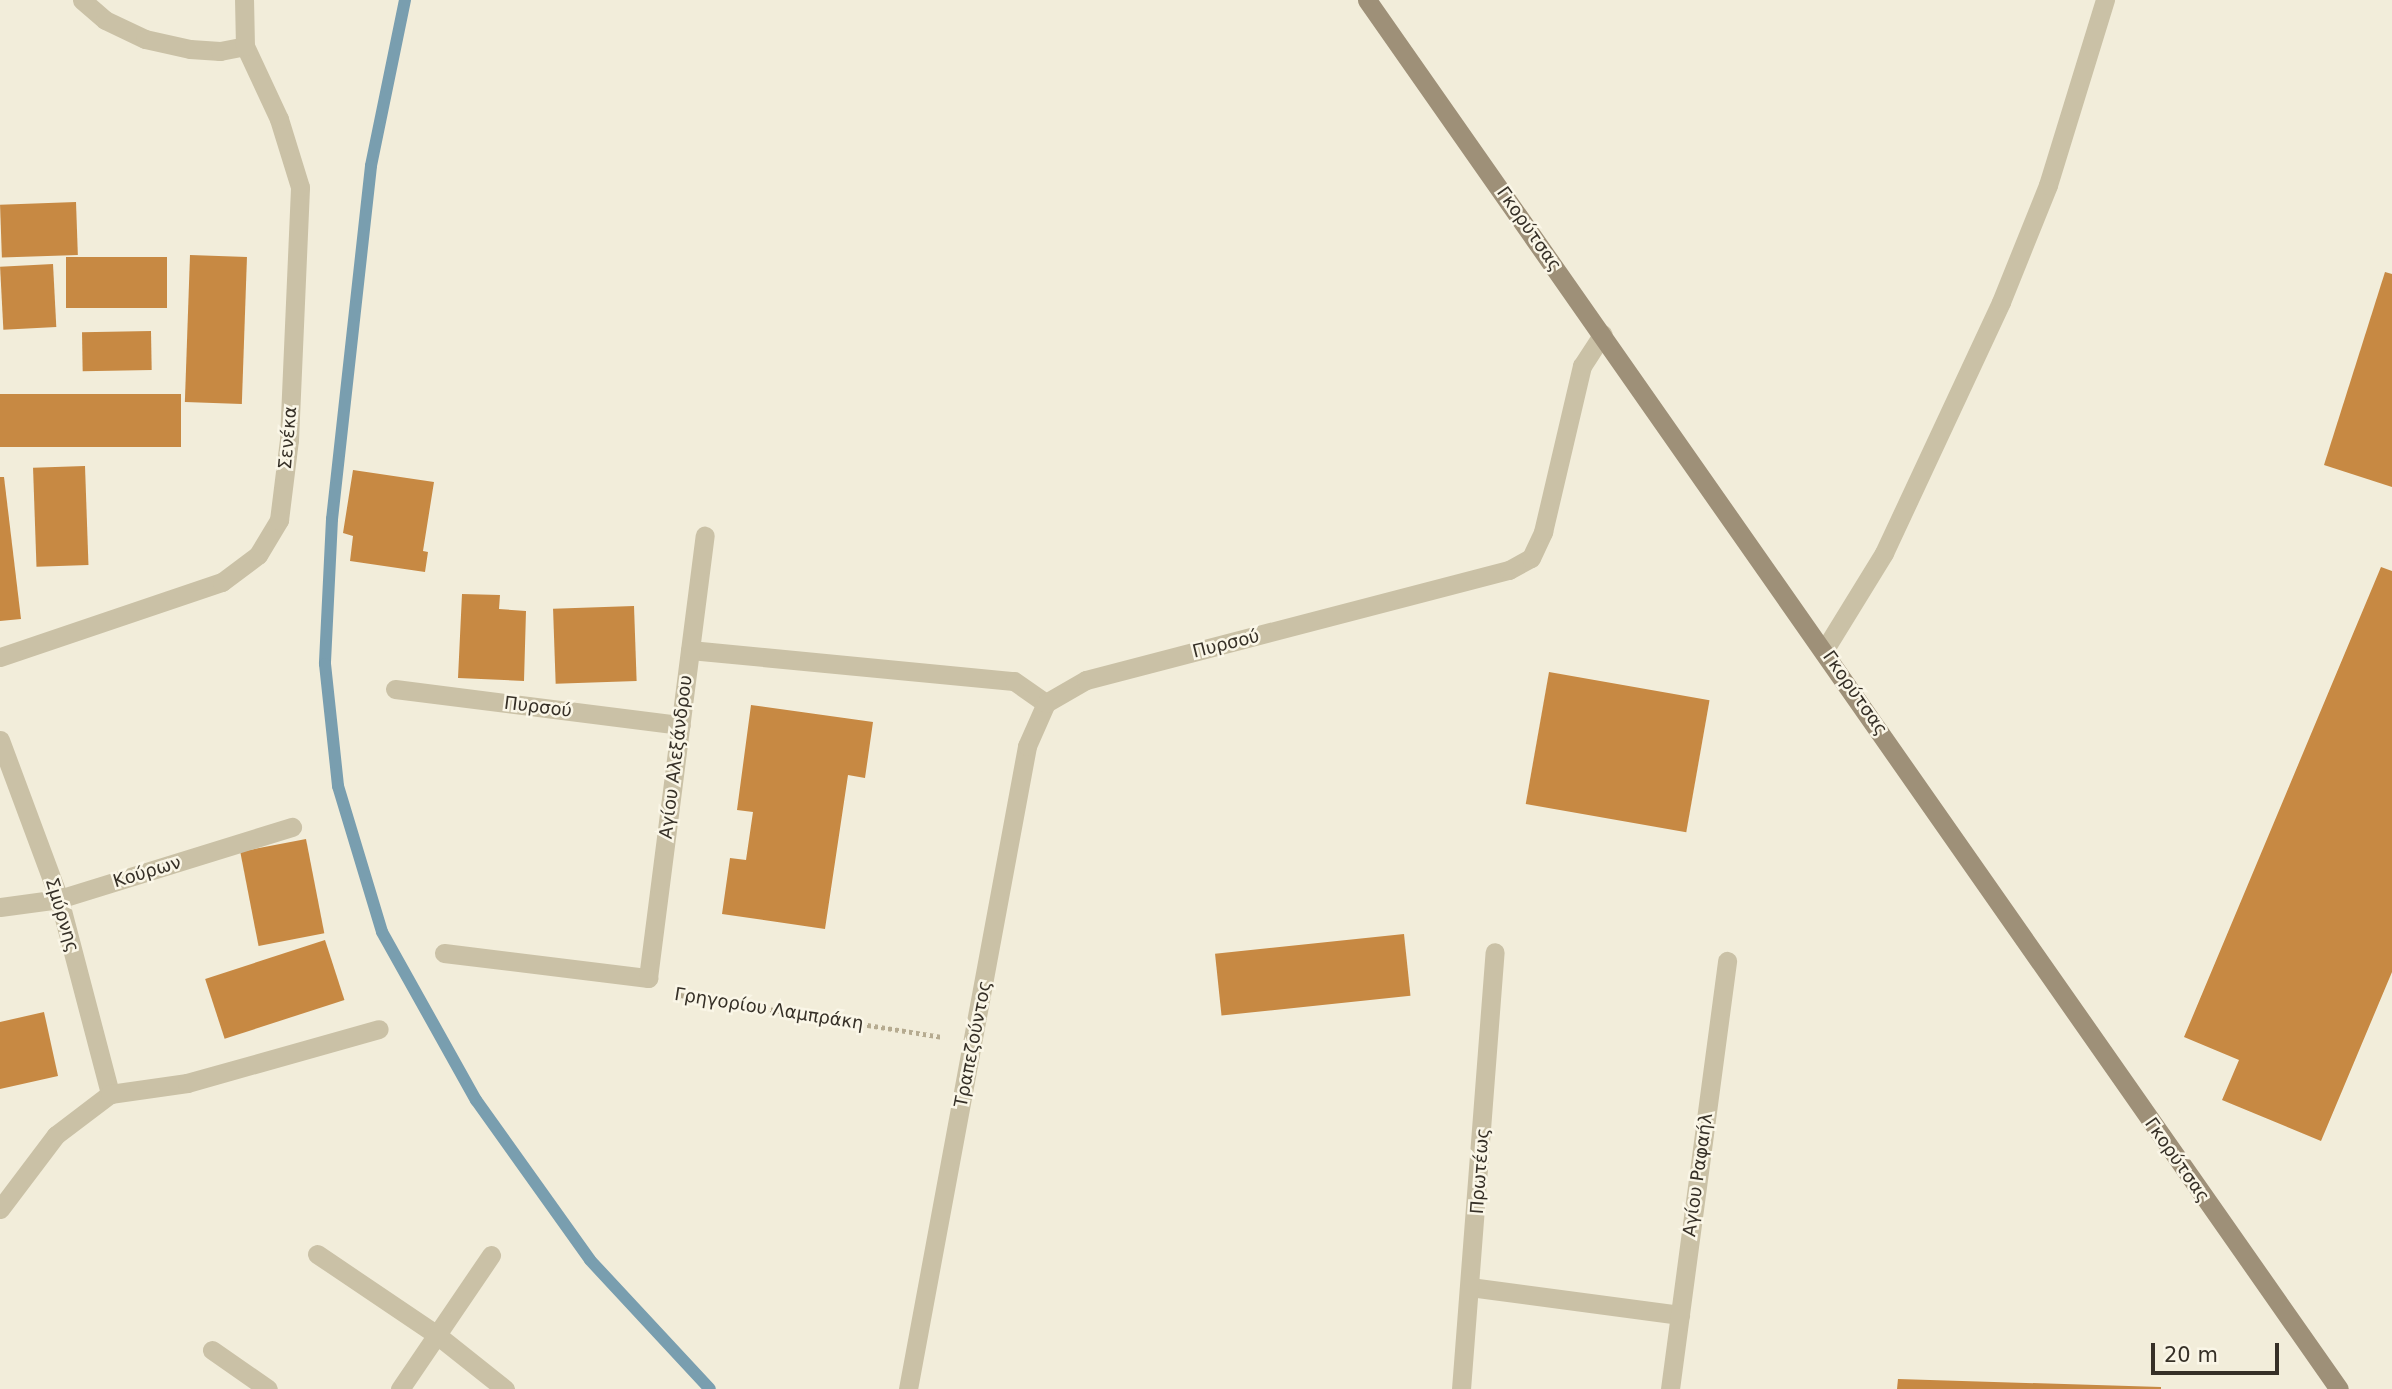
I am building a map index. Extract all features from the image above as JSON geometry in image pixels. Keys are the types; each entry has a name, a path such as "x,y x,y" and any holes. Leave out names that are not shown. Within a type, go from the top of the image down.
{"main road":[{"name":"Γκορύτσας","path":"1367,0 1825,649 2339,1389"}],"street":[{"path":"82,0 105,20 145,39 190,49 220,51 245,46 244,0"},
{"path":"1825,649 1884,553 2001,302 2048,185 2105,0"},
{"name":"Σενέκα","path":"0,657 176,601 222,582 258,555 279,520 289,440 300,187 279,119 245,46"},
{"name":"Πυρσού","path":"1046,703 1086,680 1509,570 1531,558 1543,532 1582,366 1603,334"},
{"name":"Αγίου Αλεξάνδρου","path":"648,978 705,536"},
{"path":"690,650 1014,681 1046,703"},
{"name":"Πυρσού","path":"395,689 681,724"},
{"name":"Τραπεζούντος","path":"908,1389 1027,746 1046,703"},
{"name":"Σμύρνης","path":"0,740 59,899 110,1094"},
{"name":"Κούρων","path":"0,907 59,899 292,827"},
{"name":"Πρωτέως","path":"1461,1389 1495,952"},
{"path":"444,953 648,978"},
{"name":"Αγίου Ραφαήλ","path":"1670,1389 1727,961"},
{"path":"0,1209 56,1135 110,1094 187,1083 379,1029"},
{"path":"317,1254 437,1335 505,1389"},
{"path":"400,1389 491,1255"},
{"path":"1470,1287 1679,1315"},
{"path":"212,1350 268,1389"}],"path":[{"name":"Γρηγορίου Λαμπράκη","path":"648,978 662,992 973,1042"}],"building":[{"path":"76,202 78,255 2,258 0,205"},
{"path":"190,255 247,257 242,404 185,402"},
{"path":"66,257 167,257 167,308 66,308"},
{"path":"53,264 56,327 3,330 0,267"},
{"path":"2385,272 2392,274 2392,487 2324,465"},
{"path":"151,331 152,370 83,371 82,332"},
{"path":"0,394 181,394 181,447 0,447"},
{"path":"85,466 88,565 36,567 33,468"},
{"path":"353,470 434,482 423,551 428,552 425,572 350,561 353,536 343,533"},
{"path":"0,477 4,477 21,619 0,621"},
{"path":"2381,567 2392,571 2392,972 2321,1141 2222,1100 2239,1060 2184,1037"},
{"path":"462,594 500,595 499,609 526,611 524,681 458,678"},
{"path":"634,606 637,681 556,684 553,609"},
{"path":"1549,672 1710,700 1686,832 1526,804"},
{"path":"751,705 873,722 865,778 848,775 825,929 722,914 730,858 746,860 753,812 737,810"},
{"path":"306,839 324,933 259,946 240,852"},
{"path":"1404,934 1410,996 1222,1016 1215,954"},
{"path":"325,940 344,1000 225,1039 205,979"},
{"path":"44,1012 58,1076 0,1089 0,1022"},
{"path":"1898,1379 2161,1387 2161,1389 1897,1389"}],"waterway":[{"path":"405,0 371,166 332,519 325,664 338,786 382,932 476,1100 590,1260 710,1389"}]}
